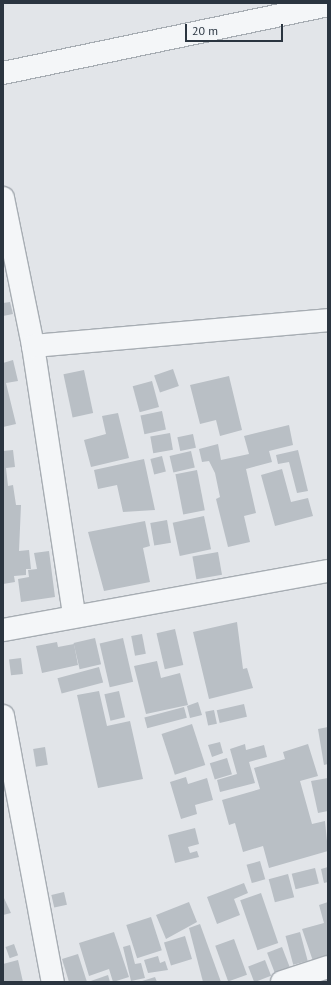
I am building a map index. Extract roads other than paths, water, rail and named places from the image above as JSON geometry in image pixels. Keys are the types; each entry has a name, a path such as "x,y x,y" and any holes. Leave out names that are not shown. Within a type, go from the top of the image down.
{"street":[{"path":"3,73 328,5"},
{"path":"3,198 33,346 74,614"},
{"path":"33,346 328,320"},
{"path":"3,630 74,614 328,571"},
{"path":"3,716 53,982"},
{"path":"282,982 328,967"}]}
